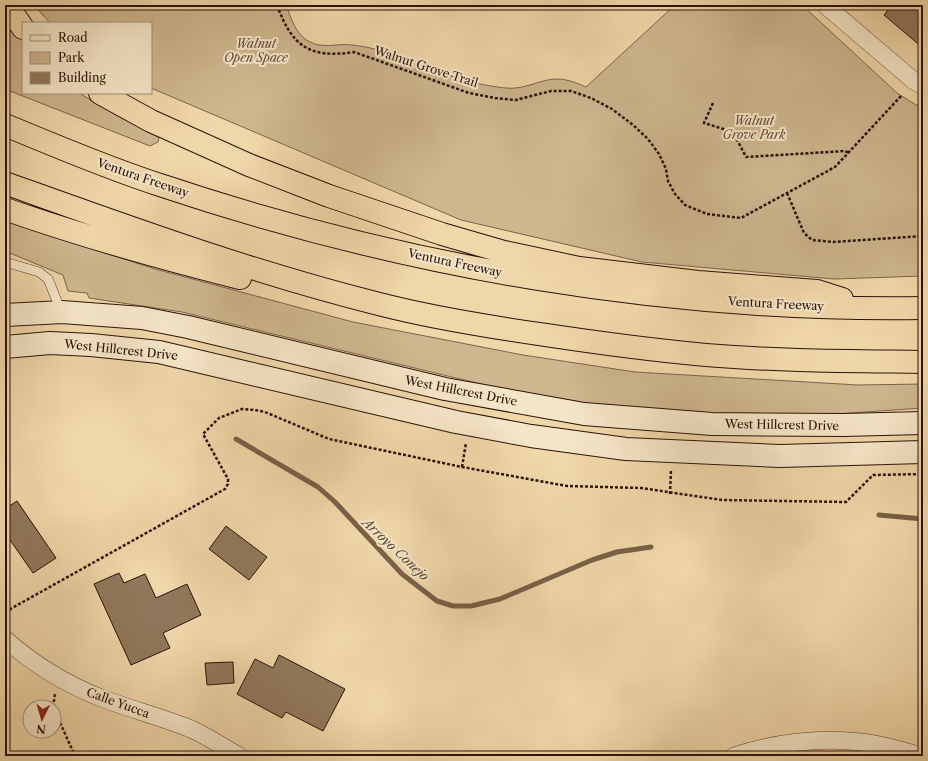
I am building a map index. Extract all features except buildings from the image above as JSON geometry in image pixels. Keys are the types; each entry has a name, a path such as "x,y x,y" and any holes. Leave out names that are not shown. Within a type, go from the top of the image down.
{"highway":[{"path":"7,5 22,27"},
{"path":"102,94 151,121 256,168 329,196 442,234 491,248 579,268 698,282 817,291 870,308"},
{"name":"Ventura Freeway","path":"5,126 116,169 225,205 352,241 473,268 570,284 644,294 739,303 870,308 923,308"},
{"path":"5,183 242,265 379,304"},
{"path":"5,209 151,256 249,281 513,330 616,345 705,355 800,361 923,362"}],"main road":[{"name":"West Hillcrest Drive","path":"5,315 62,312 142,318 188,327 445,390 584,414 645,420 712,424 843,426 923,423"},
{"path":"6,347 66,327 67,323 62,312"},
{"name":"West Hillcrest Drive","path":"6,347 50,343 91,345 159,352 456,422 546,439 626,449 780,456 923,452"}],"street":[{"path":"825,5 914,81 923,86"},
{"name":"Calle Yucca","path":"5,639 17,650 69,684 101,698 191,729 239,756"},
{"path":"734,756 760,747 817,741 861,742 920,756"}],"lane":[{"path":"5,262 39,272 48,279 62,312"}],"path":[{"name":"Walnut Grove Trail","path":"277,5 286,29 298,44 311,51 324,54 354,52 469,93 495,98 516,100 552,91 571,91 591,98 612,110 633,125 648,139 659,154 668,181 675,194 685,205 707,214 741,218 835,168 902,96"},
{"path":"713,103 704,123 733,132 746,157 845,151 849,153"},
{"path":"787,193 804,233 812,240 833,242 923,236"},
{"path":"5,612 225,489 228,484 228,479 203,434 219,418 242,410 265,412 328,439 462,468 566,486 640,488 670,494 722,500 846,502 873,475 923,474"},
{"path":"462,468 466,442"},
{"path":"670,494 671,469"},
{"path":"62,726 76,756"}],"green space":[{"path":"34,5 286,5 292,21 301,36 315,44 352,45 370,48 405,58 456,77 491,86 509,88 520,87 546,80 561,79 586,87 675,5 802,5 897,93 916,105 923,106 923,276 834,279 642,262 461,220 152,88 152,22 49,22"},
{"path":"5,13 22,36 22,94 81,94 118,116 159,137 158,142 150,146 5,89"},
{"path":"5,219 31,229 155,269 353,322 523,355 635,372 858,385 923,384 923,408 793,417 703,415 616,408 510,391 182,312 89,298 87,293 68,291 63,275 5,251"}],"waterway":[{"name":"Arroyo Conejo","path":"236,439 318,487 335,502 402,574 437,601 453,606 471,606 500,599 592,560 617,552 651,547"},
{"name":"Arroyo Conejo","path":"879,515 923,519"}],"park label":[{"name":"Walnut Open Space","path":"256,51"},
{"name":"Walnut Grove Park","path":"754,128"}]}
